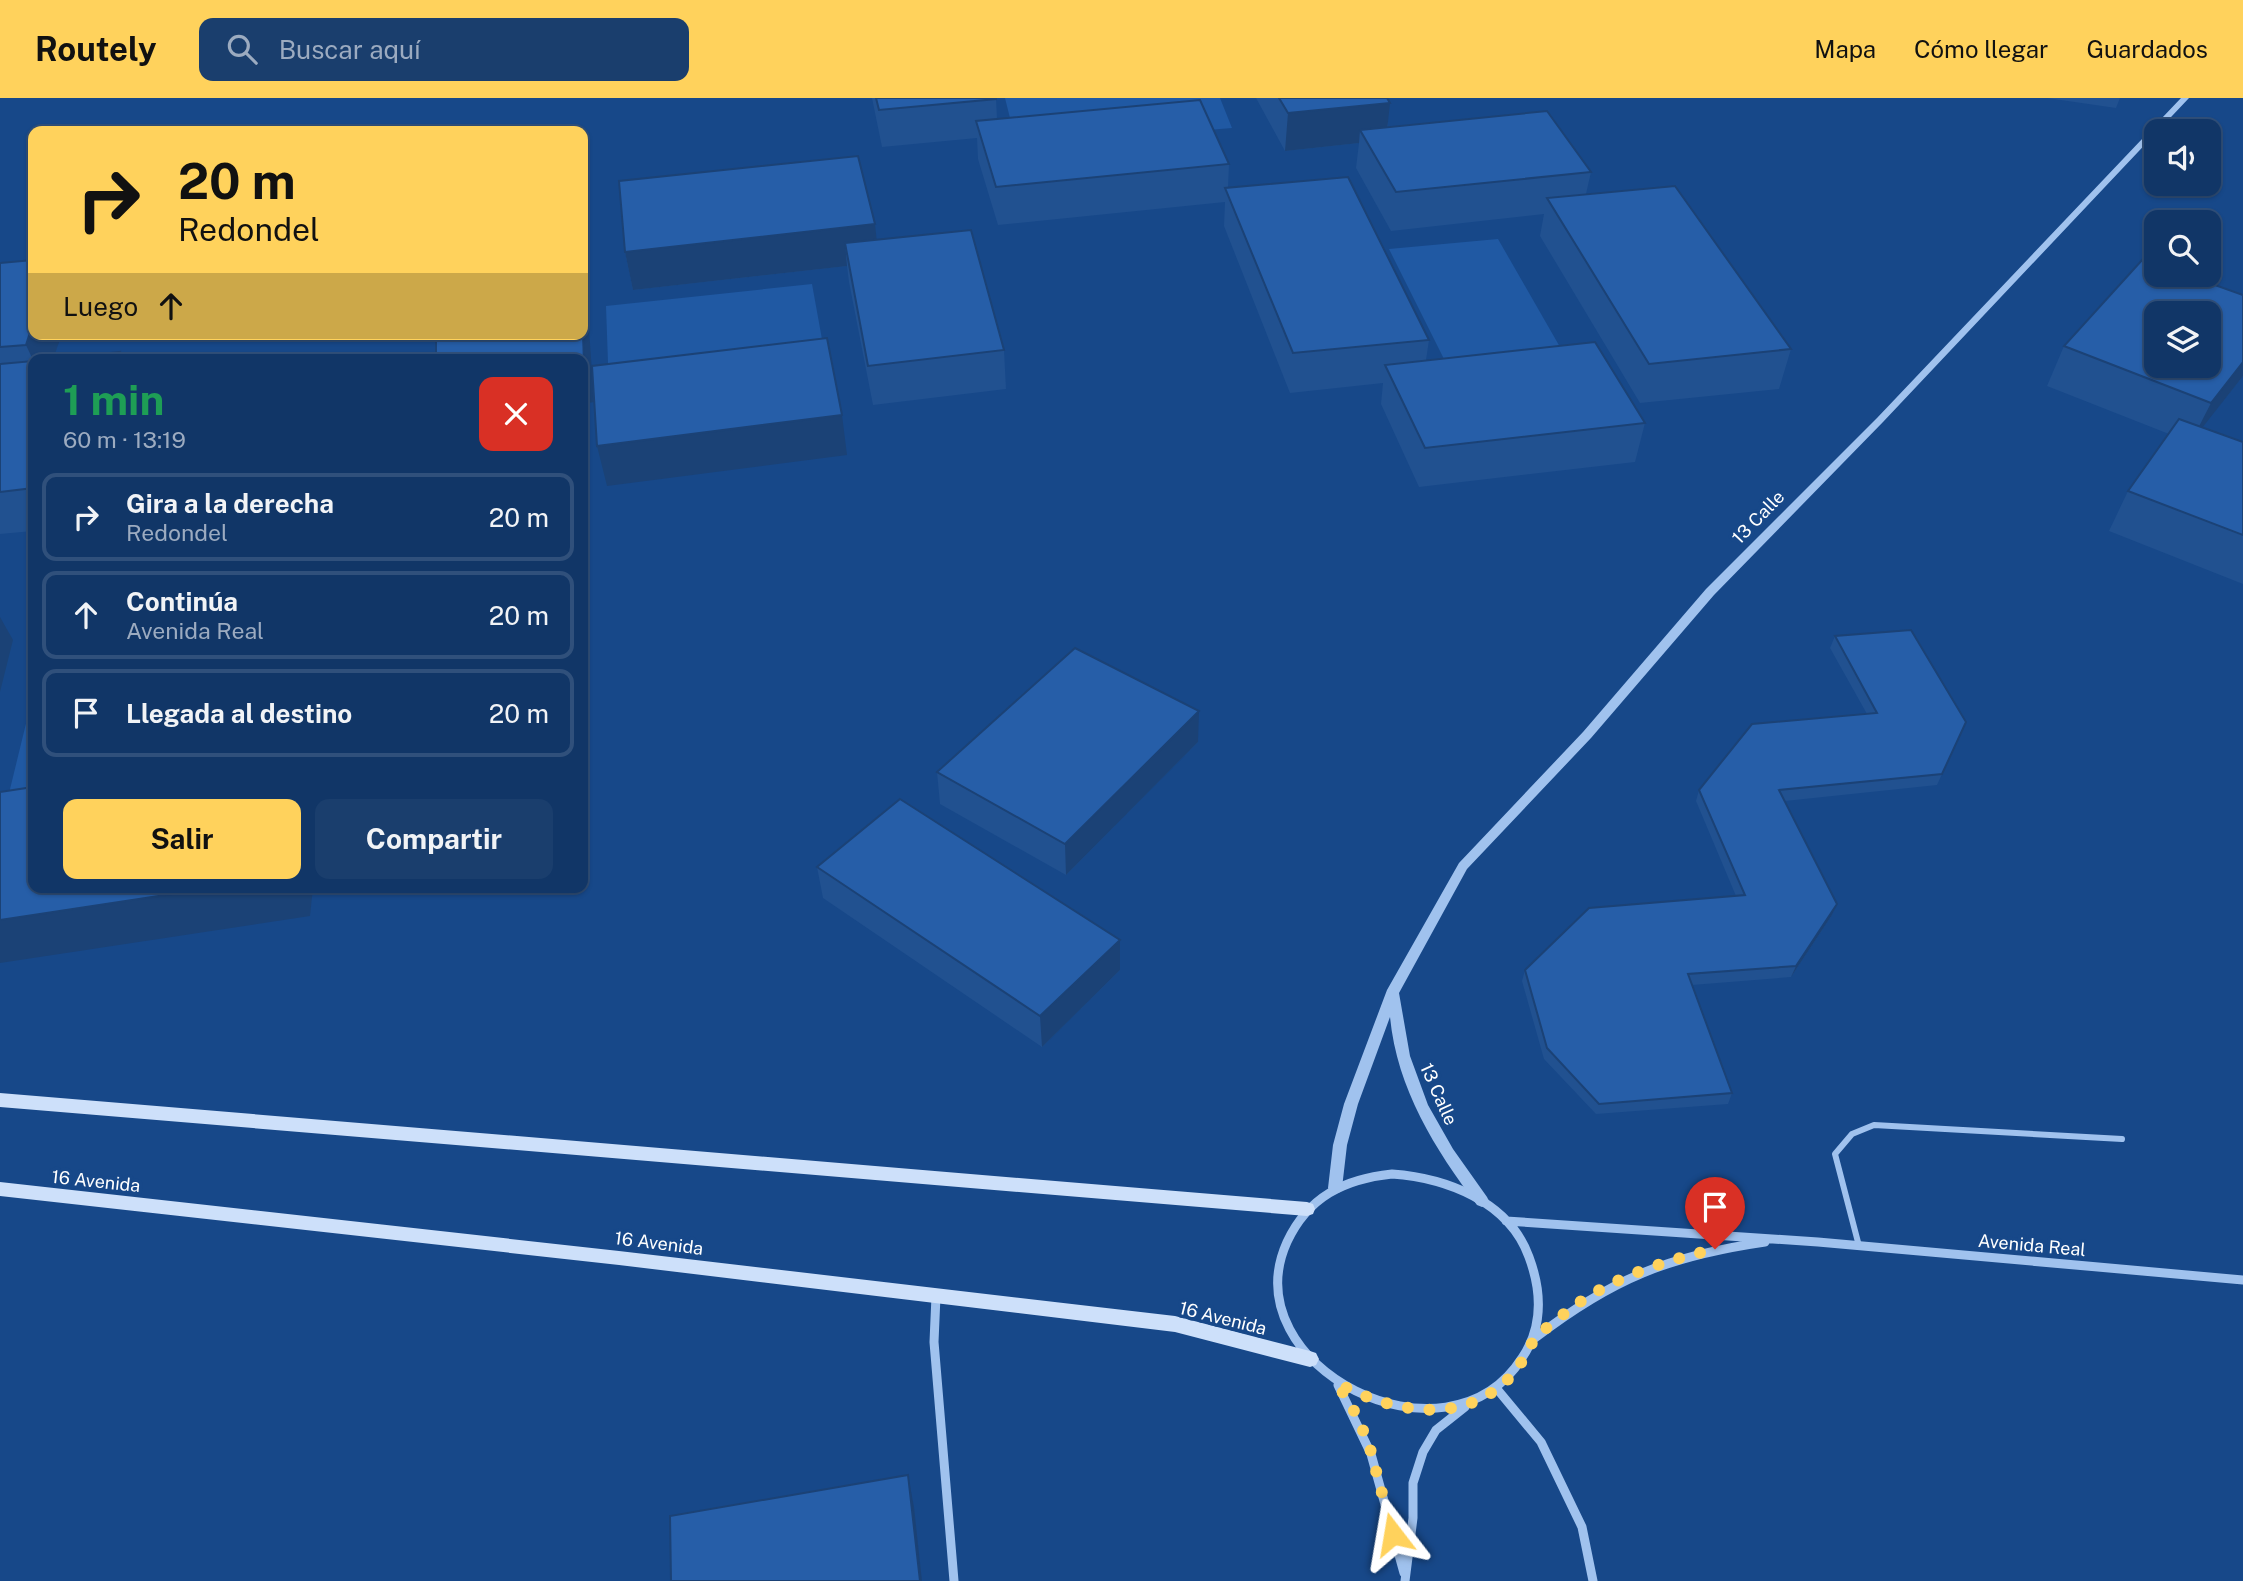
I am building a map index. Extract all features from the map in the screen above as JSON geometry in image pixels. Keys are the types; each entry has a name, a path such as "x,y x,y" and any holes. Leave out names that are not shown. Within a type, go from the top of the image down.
{"main road":[{"path":"0,1100 1307,1209"},
{"name":"16 Avenida","path":"0,1189 1175,1324 1310,1359"}],"street":[{"name":"13 Calle","path":"1335,1188 1340,1145 1352,1104 1394,990 1464,866 1587,735 1710,592 1880,420 2185,98"},
{"name":"13 Calle","path":"1394,990 1396,1027 1405,1066 1419,1106 1446,1154 1482,1201"},
{"path":"1405,1579 1413,1518 1413,1483 1423,1451 1436,1430 1455,1412 1478,1399 1497,1388 1526,1358 1535,1339 1541,1309 1538,1277 1525,1247 1506,1221 1482,1201 1453,1186 1423,1176 1392,1174 1362,1178 1335,1188 1307,1209 1284,1245 1279,1281 1281,1303 1291,1332 1310,1359 1337,1383 1363,1398 1392,1407 1421,1410 1451,1408 1478,1399"},
{"name":"Avenida Real","path":"1506,1221 1818,1242 2243,1280"},
{"name":"Avenida Real","path":"1535,1339 1575,1306 1620,1279 1666,1261 1715,1249 1753,1244 1818,1242"},
{"path":"936,1296 934,1342 954,1581"},
{"path":"1337,1383 1354,1411 1380,1475 1405,1579"},
{"path":"1497,1388 1541,1442 1583,1527 1593,1581"}],"lane":[{"path":"1859,1246 1835,1154 1852,1134 1874,1125 2122,1139"}],"shaded area":[{"path":"1005,98 1220,98 1232,128 1017,146"},
{"path":"1498,239 1568,361 1451,373 1389,249"},
{"path":"812,284 827,367 609,391 606,306"},
{"path":"28,715 28,818 2,822"}],"building":[{"path":"876,98 996,98 996,99 879,110"},
{"path":"1279,98 1387,98 1390,103 1288,113"},
{"path":"1200,100 1229,164 996,187 976,121"},
{"path":"1547,111 1591,172 1396,192 1360,130"},
{"path":"858,156 875,224 625,252 619,181"},
{"path":"1348,177 1429,340 1293,353 1225,188"},
{"path":"1675,186 1791,349 1649,364 1547,198"},
{"path":"971,230 1004,350 868,366 845,243"},
{"path":"2143,259 2144,287 2221,287 2243,295 2243,362 2211,403 2147,378 2221,378 2221,301 2144,301 2144,377 2064,346"},
{"path":"28,260 26,345 0,347 0,263"},
{"path":"827,338 842,415 597,446 592,366"},
{"path":"436,340 583,340 584,354 436,354"},
{"path":"1595,342 1645,423 1425,448 1385,365"},
{"path":"28,361 28,489 0,492 0,364"},
{"path":"2179,419 2243,442 2243,535 2128,491"},
{"path":"1911,630 1966,722 1942,774 1779,790 1837,904 1796,966 1688,974 1732,1093 1599,1104 1547,1048 1525,970 1589,908 1745,895 1699,790 1752,724 1877,713 1835,636"},
{"path":"1075,648 1199,711 1065,844 937,772"},
{"path":"28,788 28,893 178,893 0,920 0,792"},
{"path":"900,799 1120,940 1040,1016 817,867"},
{"path":"908,1475 920,1581 671,1581 670,1516"}],"route":[{"path":"1393,1534 1380,1475 1368,1441 1337,1383 1363,1398 1392,1407 1421,1410 1451,1408 1478,1399 1513,1374 1526,1358 1535,1339 1575,1306 1620,1279 1666,1261 1715,1249"}]}
